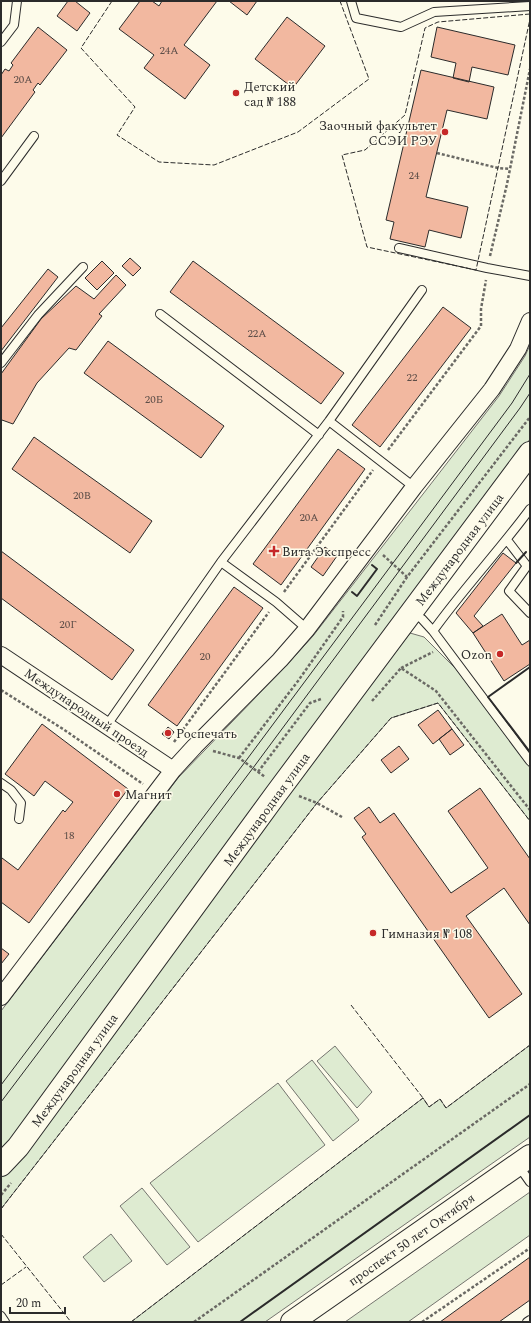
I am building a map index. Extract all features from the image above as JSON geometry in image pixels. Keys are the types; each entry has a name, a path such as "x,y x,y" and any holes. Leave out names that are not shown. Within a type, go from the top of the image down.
{"street":[{"path":"1,996 173,770 280,660 307,629 414,487 492,389 518,350 530,321"},
{"name":"Международная улица","path":"1,1165 18,1147 290,792 418,605 530,453"},
{"name":"Международный проезд","path":"1,655 173,770"},
{"name":"проспект 50 лет Октября","path":"292,1322 524,1160"}],"lane":[{"path":"1,42 14,25 17,1"},
{"path":"350,1 356,18 401,27 434,12 530,6"},
{"path":"1,181 34,136"},
{"path":"399,248 530,276"},
{"path":"1,363 38,315 83,267"},
{"path":"107,725 221,562 329,421 422,290"},
{"path":"160,314 318,435"},
{"path":"329,421 414,487"},
{"path":"433,631 444,614 507,540 530,509"},
{"path":"507,540 527,566 509,591 530,613"},
{"path":"221,562 276,602 307,629"},
{"path":"418,605 422,620 433,631 530,761"},
{"path":"1,783 11,790 21,804 19,819"},
{"path":"524,1160 530,1182"},
{"path":"1,1316 5,1322"}],"path":[{"path":"342,817 317,803 290,792 238,758 195,746 180,734 380,460 481,326 481,309 487,268 510,169 530,69"},
{"path":"437,153 498,168 510,169"},
{"path":"373,627 407,577 530,417"},
{"path":"380,552 407,577 418,605"},
{"path":"238,758 298,681 330,636 343,617 343,610"},
{"path":"372,702 401,668 444,647"},
{"path":"401,668 436,691 530,810"},
{"path":"1,690 143,784"},
{"path":"258,772 310,703 327,697"},
{"path":"290,792 304,790"},
{"path":"194,1322 530,1084"},
{"path":"422,1322 530,1248"}],"green space":[{"path":"530,345 530,439 13,1142 1,1154 1,1011 178,778 313,636 499,396 525,356"},
{"path":"410,633 424,637 457,670 530,768 530,821 438,703 391,718 317,803 1,1209 1,1175"},
{"path":"530,1045 530,1137 265,1322 131,1322 423,1098 429,1107 440,1099 446,1108"},
{"path":"335,1046 372,1092 357,1108 317,1061"},
{"path":"312,1060 359,1120 333,1141 286,1081"},
{"path":"278,1083 325,1145 198,1242 150,1183"},
{"path":"142,1188 190,1247 167,1265 120,1206"},
{"path":"530,1192 530,1235 408,1322 345,1322"},
{"path":"111,1234 132,1261 104,1282 83,1257"}],"building":[{"path":"68,1 75,1 90,13 77,31 57,16"},
{"path":"140,1 152,1 159,6 162,1 217,1 184,45 210,65 185,99 144,68 154,55 119,29"},
{"path":"229,1 257,1 247,15"},
{"path":"287,17 325,46 293,88 255,59"},
{"path":"38,27 67,50 40,85 38,83 33,90 35,92 1,138 1,75 5,69 9,71 13,65 11,63"},
{"path":"437,27 515,45 508,75 472,67 469,82 453,78 456,63 431,57"},
{"path":"421,70 494,87 487,119 447,110 426,197 468,207 461,238 429,230 425,247 390,239 394,222 386,220"},
{"path":"130,258 141,268 133,276 122,266"},
{"path":"102,261 114,273 97,290 85,278"},
{"path":"193,261 344,373 321,404 170,292"},
{"path":"48,269 58,277 1,351 1,328"},
{"path":"116,275 126,285 99,314 102,316 76,350 69,348 37,383 13,424 2,420 1,422 1,374 41,319 76,286 94,299"},
{"path":"443,307 471,328 380,447 352,425"},
{"path":"108,341 224,426 201,458 84,373"},
{"path":"34,437 152,521 130,553 12,469"},
{"path":"338,449 365,469 281,585 253,564"},
{"path":"325,547 337,556 323,576 311,567"},
{"path":"1,551 134,650 112,680 1,598"},
{"path":"503,553 516,563 474,616 483,626 473,633 456,613"},
{"path":"234,587 263,608 177,726 148,705"},
{"path":"502,614 522,645 530,640 530,664 504,681 473,633"},
{"path":"438,710 452,729 433,744 418,725"},
{"path":"42,724 128,789 29,923 1,902 1,860 2,858 18,870 63,810 65,812 73,802 45,781 34,796 5,774"},
{"name":"Роспечать","path":"168,727 174,732 169,739 162,734"},
{"path":"452,729 464,745 450,755 439,739"},
{"path":"399,746 409,759 391,773 381,760"},
{"path":"480,788 530,859 530,925 504,888 466,916 522,994 489,1018 362,837 366,834 354,818 369,807 380,823 394,813 451,893 488,868 448,811"},
{"path":"1,948 9,954 1,964"},
{"path":"530,1257 530,1300 499,1322 440,1322"}],"tram line":[{"path":"1,1085 245,762 512,403 530,374"},
{"path":"1,1102 253,768 530,393"}],"fence":[{"path":"112,1 81,48 135,107 117,135 159,162 214,165 298,132 369,79 340,1"},
{"path":"530,14 438,22 425,28 405,115 365,150 342,155 367,247 476,270 530,19"},
{"path":"1,1209 317,803 391,718 438,703 530,821"},
{"path":"351,1005 423,1098"},
{"path":"131,1322 423,1098 429,1107 440,1099 446,1108 530,1045"},
{"path":"1,1234 71,1322"},
{"path":"1,1285 26,1267"}],"wall":[{"path":"516,563 526,552"},
{"path":"352,592 357,596 377,569 372,565"},
{"path":"530,667 488,697 530,752"},
{"path":"240,1322 530,1115"}],"place":[{"name":"Детский сад № 188","path":"236,93"},
{"name":"Заочный факультет ССЭИ РЭУ","path":"445,132"},
{"name":"Вита Экспресс","path":"274,551"},
{"name":"Ozon","path":"500,654"},
{"name":"Роспечать","path":"168,733"},
{"name":"Магнит","path":"117,794"},
{"name":"Гимназия № 108","path":"373,933"}]}
